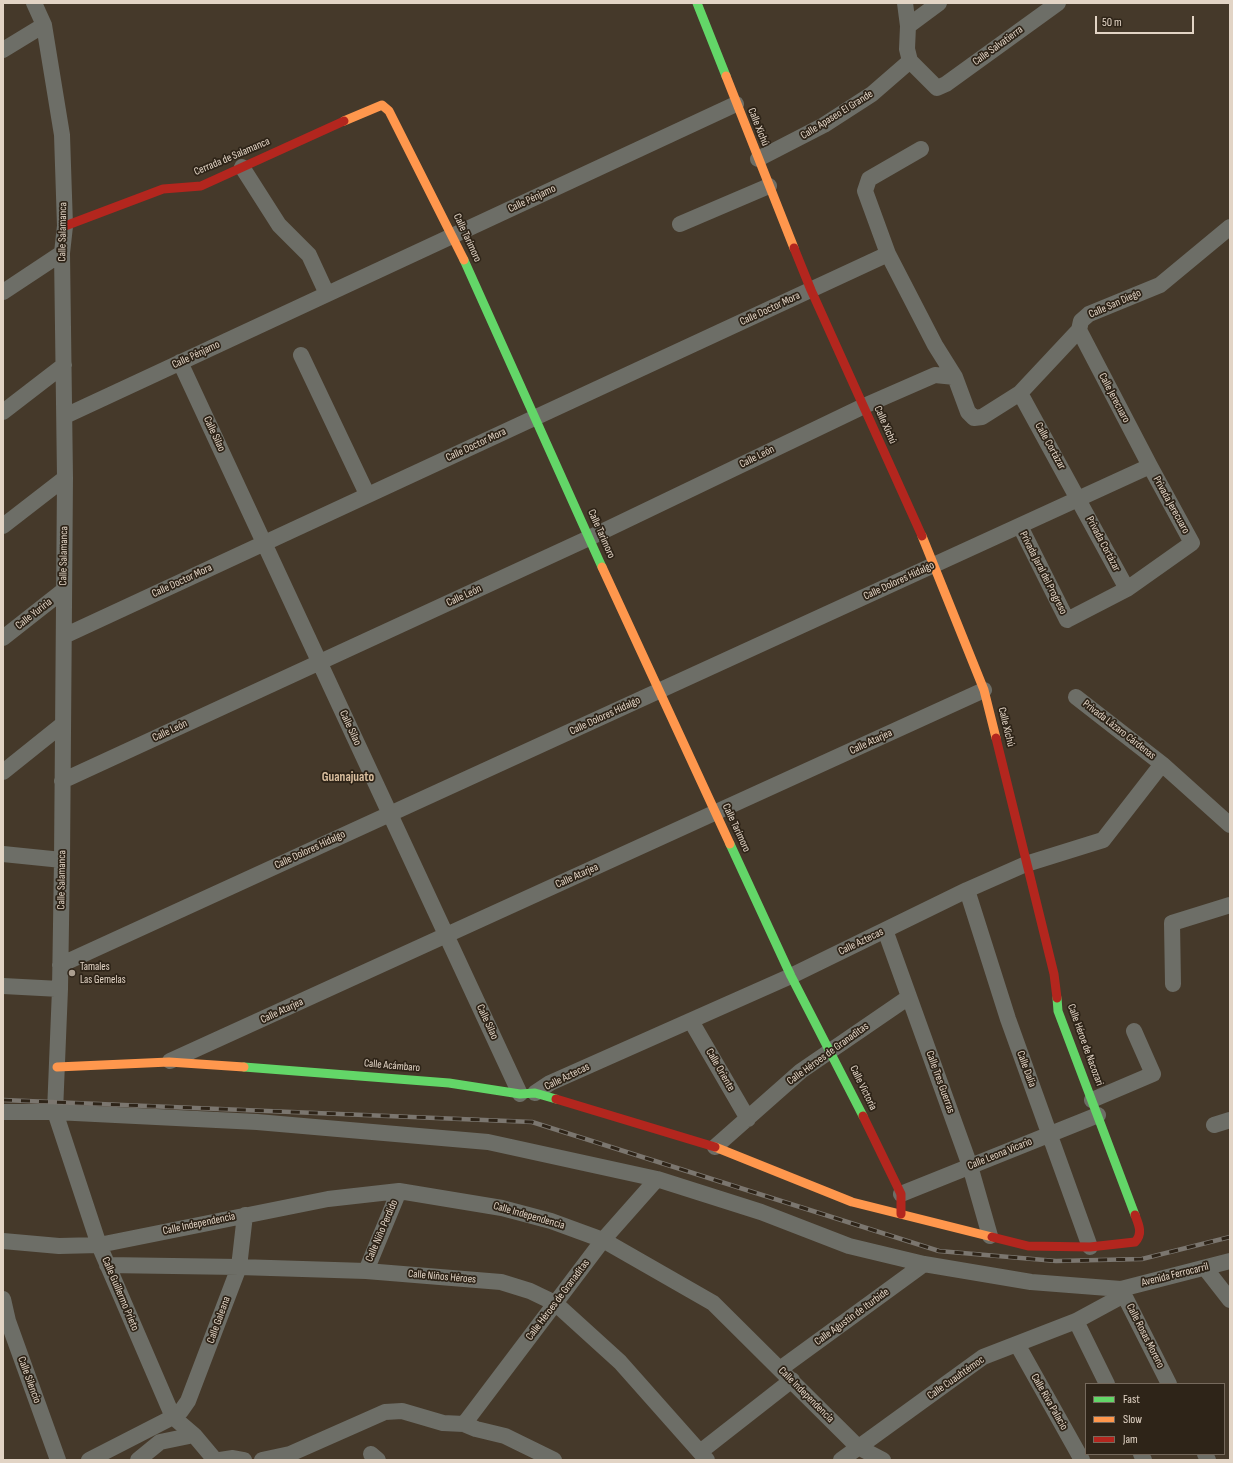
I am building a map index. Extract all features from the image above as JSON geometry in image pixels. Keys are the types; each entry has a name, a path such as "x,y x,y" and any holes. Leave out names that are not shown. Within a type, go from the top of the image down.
{"street":[{"name":"Calle Salamanca","path":"34,3 44,25 62,135 64,226 62,253 65,416 62,860 58,1067 55,1112"},
{"name":"Calle Xichú","path":"698,3 736,104 811,290 935,565 984,690 1026,864"},
{"path":"905,3 908,26 906,49 910,61"},
{"path":"908,26 940,3"},
{"name":"Calle Salvatierra","path":"910,61 936,88 946,84 1058,3"},
{"path":"3,50 44,25"},
{"name":"Calle Apaseo El Grande","path":"758,159 824,125 872,94 910,61"},
{"name":"Calle Pénjamo","path":"65,416 736,104"},
{"name":"Cerrada de Salamanca","path":"64,226 163,188 201,186 374,107 382,105"},
{"name":"Calle Tarimoro","path":"382,105 389,111 453,236 589,538 791,976"},
{"path":"921,149 869,179 865,191 888,254 935,345 955,377"},
{"path":"242,167 279,225 309,255 327,294"},
{"path":"680,224 769,186"},
{"name":"Calle San Diego","path":"955,377 968,412 974,418 982,417 1020,393 1079,330 1081,320 1089,314 1160,285 1230,227"},
{"path":"3,292 62,253"},
{"name":"Calle Doctor Mora","path":"64,636 367,494 535,418 888,254"},
{"name":"Calle Jerecuaro","path":"1079,330 1150,466"},
{"path":"301,355 367,494"},
{"name":"Calle Silao","path":"180,362 447,935 528,1093"},
{"path":"3,412 64,365"},
{"name":"Calle León","path":"62,781 589,538 864,406 935,375 955,377"},
{"name":"Calle Cortázar","path":"1020,393 1079,499"},
{"name":"Calle Dolores Hidalgo","path":"60,965 1150,466"},
{"name":"Privada Jerecuaro","path":"1128,589 1192,543 1150,466"},
{"path":"3,526 65,478"},
{"name":"Privada Cortázar","path":"1079,499 1128,589"},
{"name":"Privada Jaral del Progreso","path":"1020,526 1067,620 1128,589"},
{"name":"Calle Yuriria","path":"3,638 64,590"},
{"name":"Calle Atarjea","path":"169,1062 984,690"},
{"name":"Privada Lázaro Cárdenas","path":"1076,697 1162,764 1230,825"},
{"path":"3,772 63,724"},
{"name":"Calle Aztecas","path":"528,1093 791,976 967,890 1026,864 1103,840 1162,764"},
{"path":"3,854 62,860"},
{"name":"Calle Héroe de Nacozari","path":"1026,864 1054,974 1058,1011 1140,1228"},
{"name":"Calle Dalia","path":"967,890 1008,1019 1090,1247"},
{"path":"1173,984 1172,923 1230,906"},
{"name":"Calle Tres Guerras","path":"885,930 970,1166 990,1236"},
{"name":"Calle Victoria","path":"791,976 830,1050 901,1194 901,1214"},
{"path":"3,986 60,989"},
{"name":"Calle Héroes de Granaditas","path":"715,1147 801,1071 909,997"},
{"name":"Calle Oriente","path":"691,1020 748,1119"},
{"path":"1092,1100 1153,1074 1134,1031"},
{"name":"Calle Acámbaro","path":"58,1067 169,1062 449,1083 528,1093 715,1147 852,1202 1028,1246 1090,1247 1135,1242 1139,1238 1140,1228"},
{"path":"3,1112 55,1112 257,1122 488,1142 657,1179 761,1212 849,1246 924,1264 1031,1282 1122,1292"},
{"name":"Calle Guillermo Prieto","path":"55,1112 99,1245 173,1417 194,1435 215,1460"},
{"name":"Calle Leona Vicario","path":"901,1194 1098,1115"},
{"path":"1214,1125 1230,1120"},
{"name":"Calle Héroes de Granaditas","path":"464,1424 603,1240 657,1179"},
{"name":"Calle Independencia","path":"3,1241 59,1246 99,1245 328,1199 399,1191 502,1208 551,1221 603,1240 714,1303 858,1447 883,1460"},
{"name":"Calle Niño Perdido","path":"366,1271 399,1191"},
{"name":"Calle Galeana","path":"89,1460 173,1417 181,1411 188,1401 239,1267 245,1215"},
{"name":"Avenida Ferrocarril","path":"1122,1292 1230,1261"},
{"name":"Calle Agustín de Iturbide","path":"780,1369 924,1264"},
{"name":"Calle Niños Héroes","path":"107,1265 366,1271 501,1282 530,1291 555,1303 620,1362 704,1456"},
{"path":"1205,1268 1230,1300"},
{"name":"Calle Cuauhtémoc","path":"841,1460 983,1357 1076,1321 1122,1292"},
{"name":"Calle Rosas Moreno","path":"1122,1292 1168,1383"},
{"name":"Calle Silencio","path":"3,1299 5,1323 58,1460"},
{"path":"1076,1321 1107,1383"},
{"name":"Calle Riva Palacio","path":"1017,1344 1082,1460"},
{"path":"704,1456 792,1380"},
{"path":"262,1460 290,1454 385,1412 402,1411 443,1423 464,1424 476,1429 505,1436 554,1460"},
{"path":"138,1460 160,1442 194,1435"},
{"path":"220,1460 233,1458 244,1460"}],"railway":[{"path":"3,1100 532,1122 939,1251 1056,1261 1142,1259 1230,1237"}],"traffic: fast":[{"path":"697,3 726,76"},
{"path":"464,260 602,567"},
{"path":"730,844 791,976 863,1116"},
{"path":"1057,998 1058,1011 1135,1215"},
{"path":"244,1067 449,1083 520,1094 535,1093 556,1099"}],"traffic: slow":[{"path":"726,76 794,248"},
{"path":"344,121 382,105 389,111 464,260"},
{"path":"922,536 984,690 996,738"},
{"path":"602,567 730,844"},
{"path":"57,1067 169,1062 244,1067"},
{"path":"715,1147 852,1202 992,1237"}],"traffic: jam":[{"path":"65,226 163,189 201,186 344,121"},
{"path":"794,248 811,290 922,536"},
{"path":"996,738 1054,974 1057,998"},
{"path":"556,1099 715,1147"},
{"path":"863,1116 901,1194 901,1214"},
{"path":"992,1237 1028,1246 1090,1247 1135,1242 1140,1233 1135,1215"}],"place":[{"name":"Tamales Las Gemelas","path":"72,973"}],"district":[{"name":"Guanajuato","path":"348,778"}]}
